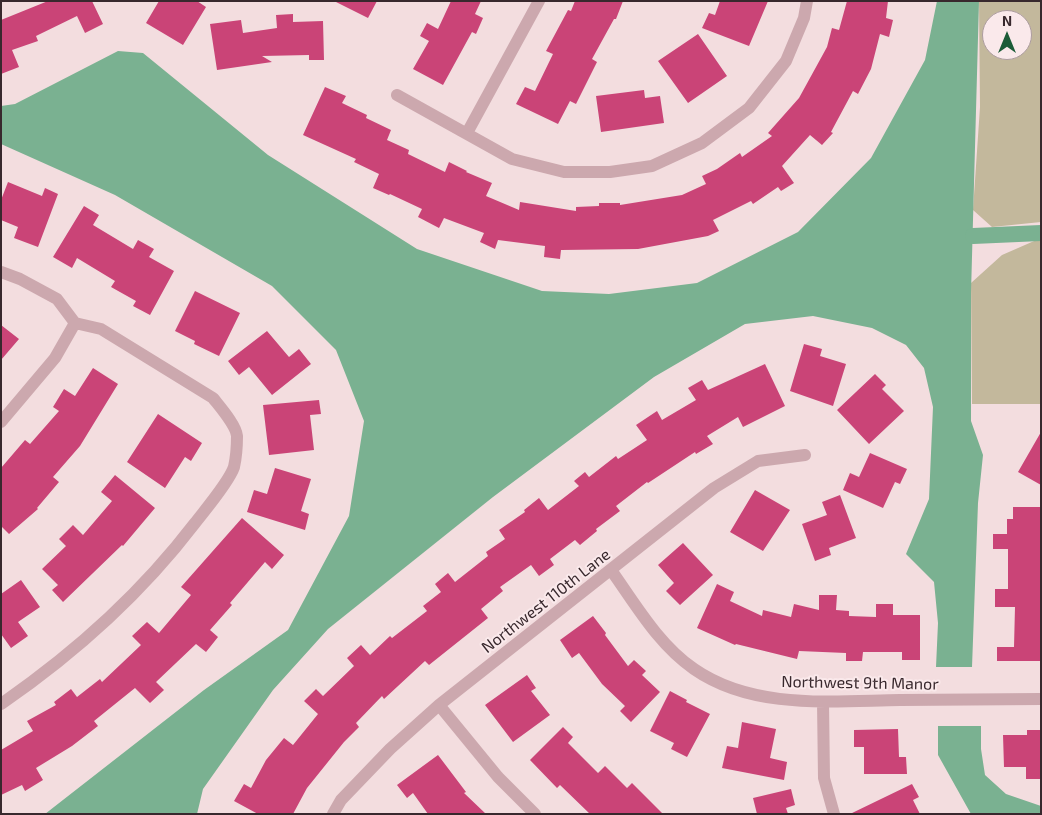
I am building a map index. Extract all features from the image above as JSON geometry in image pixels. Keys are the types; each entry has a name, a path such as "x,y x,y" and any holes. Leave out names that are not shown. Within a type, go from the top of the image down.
{"street":[{"path":"467,133 539,1"},
{"path":"397,95 512,159 564,172 610,172 652,166 702,143 749,108 786,61 804,18 807,1"},
{"path":"1,272 20,279 58,299 75,323 102,329 213,398 226,414 237,434 233,468 215,498 171,555 116,613 41,677 1,704"},
{"path":"1,422 55,358 75,323"},
{"name":"Northwest 110th Lane","path":"333,814 341,800 390,749 440,706 714,488 758,460 805,455"},
{"name":"Northwest 9th Manor","path":"611,570 666,646 694,669 727,686 771,698 823,702 1041,698"},
{"path":"823,702 824,778 834,814"},
{"path":"440,706 498,777 534,814"}],"shaded area":[{"path":"937,1 979,1 971,293 971,421 983,455 978,503 972,667 936,667 938,623 934,582 906,554 929,499 933,407 924,368 906,345 872,328 813,316 745,324 654,377 493,497 328,629 273,690 203,789 197,814 45,814 204,690 288,630 349,516 364,421 336,350 272,286 115,195 1,144 1,106 15,104 118,51 143,53 268,155 417,249 542,291 609,294 697,283 798,232 871,158 925,60"},
{"path":"979,1 1041,1 1041,222 992,227 973,210 980,107"},
{"path":"1041,238 1041,404 972,404 971,283 1002,255"},
{"path":"938,726 981,726 981,749 985,775 1006,794 1041,806 1041,814 971,814 938,755"}],"building":[{"path":"48,1 92,1 103,24 85,33 77,16 36,36 38,41 12,50 19,67 1,74 1,20"},
{"path":"159,1 197,1 206,7 183,45 146,23"},
{"path":"334,1 377,1 368,18"},
{"path":"451,1 481,1 475,14 483,18 476,34 472,32 443,85 413,69 429,41 420,36 427,23 438,29"},
{"path":"575,1 623,1 616,19 614,19 592,59 597,62 576,104 570,101 558,124 516,104 525,87 535,91 553,54 546,51 568,10 571,11"},
{"path":"720,1 768,1 749,46 702,28 709,13 715,15"},
{"path":"847,1 888,1 886,18 893,20 889,37 880,34 871,69 858,94 853,91 831,132 833,133 822,145 810,135 782,166 794,183 781,191 778,187 753,204 751,201 713,220 719,231 708,236 638,249 561,250 560,259 544,257 545,246 498,240 495,249 480,242 484,233 444,218 439,228 418,217 422,209 373,188 379,174 354,162 356,159 303,135 325,87 346,96 342,103 367,115 366,118 391,130 387,140 409,150 408,154 445,172 449,162 466,172 492,183 486,196 519,210 520,202 576,211 576,207 599,206 599,203 620,203 620,205 682,195 706,184 702,176 717,169 740,153 742,157 772,136 768,133 799,98 827,47 832,28 839,30"},
{"path":"293,14 293,22 323,21 324,60 309,60 309,55 262,56 272,62 217,70 210,24 241,20 243,33 277,28 276,15"},
{"path":"698,34 727,76 688,103 658,61"},
{"path":"644,90 645,98 660,96 664,123 601,132 596,96"},
{"path":"8,182 42,196 45,188 58,194 38,247 14,238 18,227 1,220 1,200"},
{"path":"84,206 99,215 93,225 133,249 138,240 154,249 149,257 174,271 150,315 133,306 136,301 111,287 115,281 77,258 72,268 53,257"},
{"path":"195,291 240,313 219,356 194,344 195,341 175,331"},
{"path":"1,325 19,339 1,360"},
{"path":"267,331 289,357 299,349 311,364 272,395 249,367 239,375 228,361"},
{"path":"804,344 822,349 820,356 846,364 833,406 790,391"},
{"path":"765,364 785,406 743,427 738,417 707,436 713,444 696,454 695,452 647,482 616,506 620,511 596,529 597,531 580,545 575,540 550,559 554,565 539,576 531,565 500,587 503,591 481,609 488,618 429,665 425,661 384,699 382,696 356,723 359,727 344,742 307,788 293,814 258,814 234,801 244,784 251,788 266,760 284,738 293,745 318,714 304,701 316,689 323,696 354,666 347,658 361,645 370,655 390,636 392,638 427,611 423,606 441,592 435,584 448,573 455,582 488,556 486,552 505,539 499,530 525,512 524,510 539,498 548,510 579,486 574,481 585,472 589,477 616,456 618,459 647,440 636,425 657,411 662,420 696,400 688,388 702,380 708,390"},
{"path":"93,368 118,384 80,446 53,477 59,482 38,509 9,534 1,526 1,468 25,440 30,444 59,411 53,407 64,389 75,396"},
{"path":"875,374 886,385 882,389 904,411 869,444 837,410"},
{"path":"319,400 321,414 310,415 314,450 269,455 263,405"},
{"path":"158,414 202,443 191,461 185,457 165,488 127,462"},
{"path":"1041,432 1041,485 1018,472"},
{"path":"870,453 907,469 900,484 895,482 883,508 843,490 850,473 859,477"},
{"path":"275,468 311,479 301,511 309,514 305,530 247,512 254,490 267,494"},
{"path":"115,475 155,508 123,546 63,602 52,590 58,585 42,569 66,546 59,539 73,525 83,535 112,501 101,492"},
{"path":"755,490 790,510 763,551 730,532"},
{"path":"840,495 856,538 829,548 831,555 815,561 802,524 827,515 822,502"},
{"path":"1013,507 1041,507 1041,661 997,661 997,647 1014,647 1015,607 995,607 995,589 1008,589 1008,549 993,549 993,534 1007,534 1007,519 1013,519"},
{"path":"242,518 284,555 272,569 265,562 230,603 232,605 210,630 218,637 206,652 196,644 156,682 164,690 150,703 135,688 94,721 98,726 72,746 36,768 43,780 25,791 22,785 1,795 1,750 33,731 27,721 56,705 54,702 71,689 77,697 100,679 102,682 141,645 132,636 147,622 159,633 191,595 181,587"},
{"path":"683,543 713,575 680,605 666,591 674,583 658,565"},
{"path":"21,580 40,607 18,622 28,636 11,648 1,634 1,594"},
{"path":"717,584 734,592 730,601 762,616 763,610 791,617 794,604 819,610 819,595 837,595 836,610 849,611 849,616 876,617 876,604 893,604 893,615 920,615 920,660 902,660 902,652 863,652 862,661 846,661 846,653 799,651 797,659 735,645 697,628"},
{"path":"593,616 628,666 634,660 646,671 642,675 660,692 631,722 620,711 625,706 602,684 579,653 572,658 560,640"},
{"path":"527,675 536,688 531,691 550,715 513,742 485,705"},
{"path":"670,691 687,700 686,702 710,714 687,757 671,749 674,743 650,731"},
{"path":"742,722 776,729 770,758 787,762 784,780 722,768 727,746 738,748"},
{"path":"563,727 573,737 568,743 598,773 605,766 627,788 632,783 663,814 590,814 560,785 557,788 530,760"},
{"path":"898,729 899,757 906,757 907,774 864,774 864,747 854,747 854,730"},
{"path":"1027,730 1041,730 1041,779 1026,779 1026,767 1004,767 1003,735 1027,735"},
{"path":"438,755 466,792 464,793 486,814 428,814 413,793 407,798 397,785"},
{"path":"912,784 919,797 913,800 920,814 850,814"},
{"path":"791,789 795,805 786,808 788,814 757,814 753,798"}],"waterway":[{"path":"973,236 1041,233"}]}
